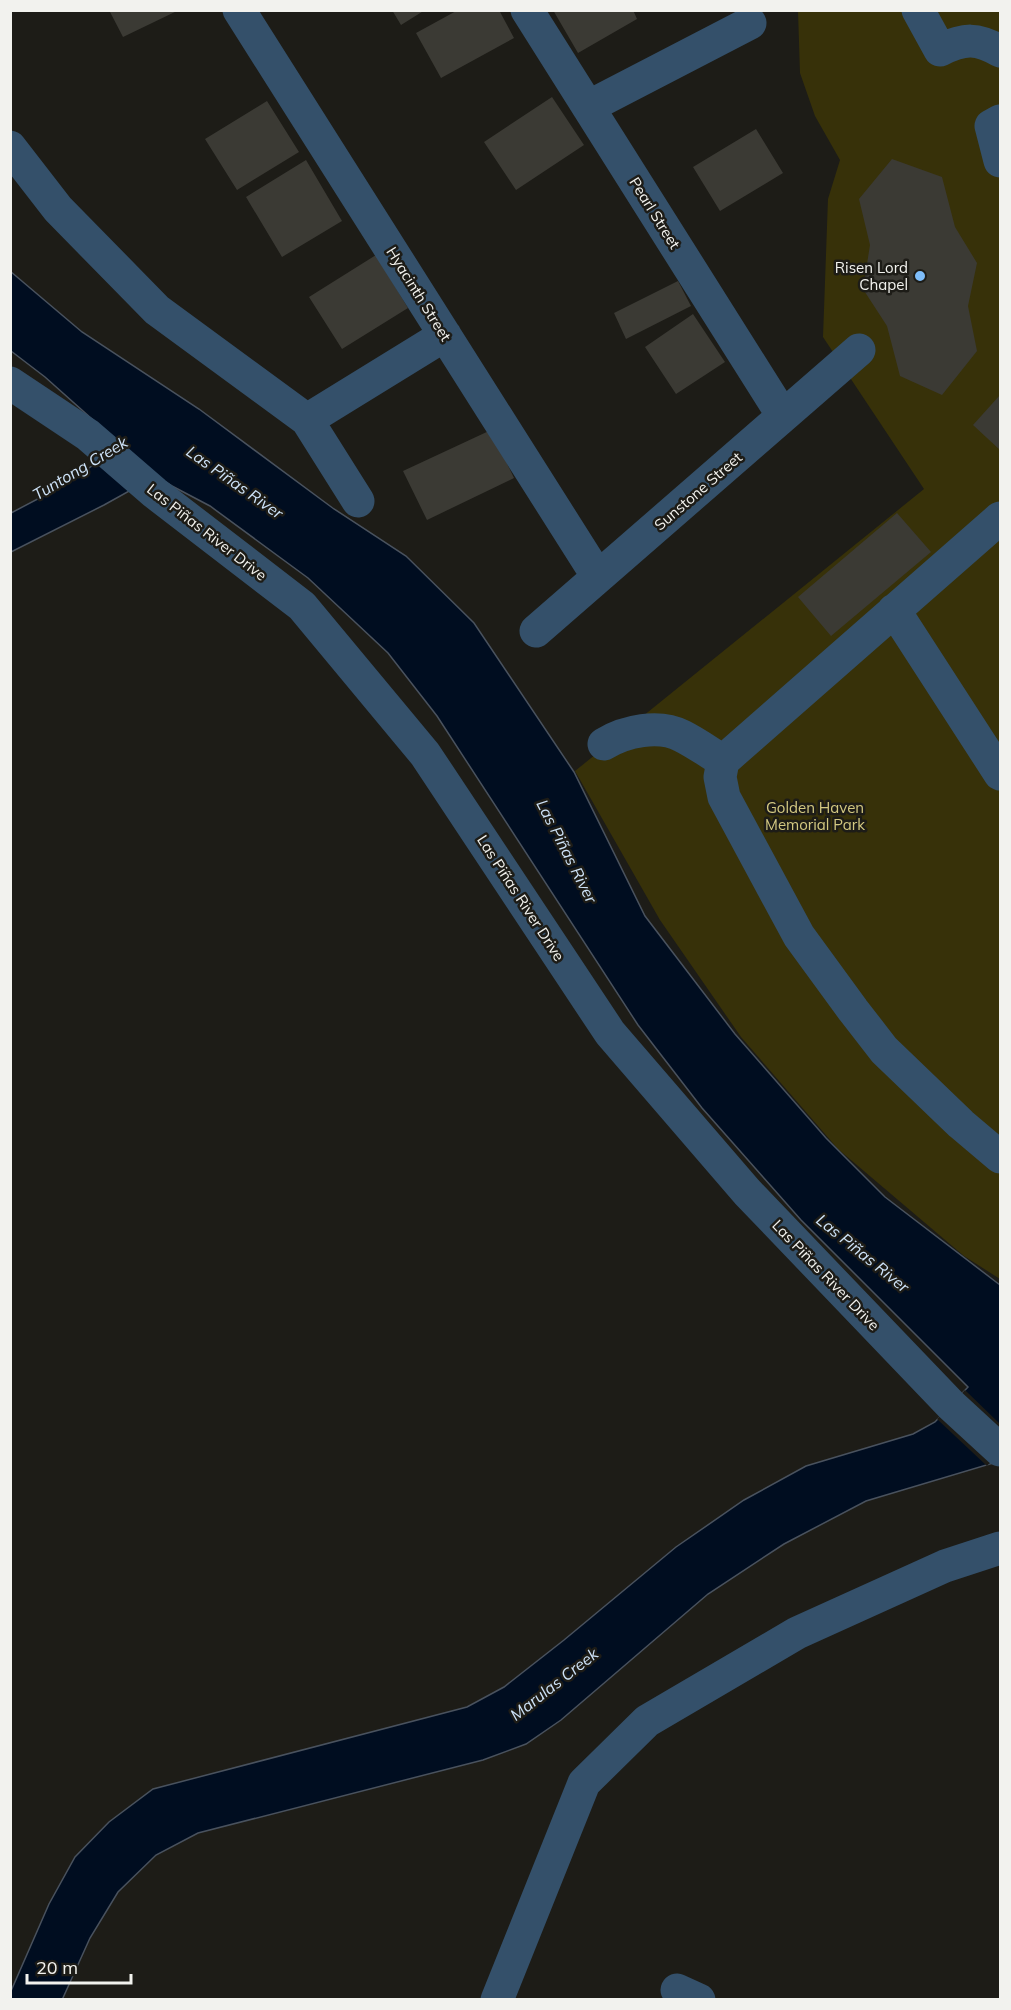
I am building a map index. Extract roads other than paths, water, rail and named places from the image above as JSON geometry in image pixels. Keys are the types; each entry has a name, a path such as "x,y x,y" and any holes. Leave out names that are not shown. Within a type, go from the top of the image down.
{"street":[{"name":"Hyacinth Street","path":"239,10 598,577"},
{"name":"Pearl Street","path":"527,10 783,416"},
{"path":"918,10 940,50 954,43 977,40 1000,51"},
{"path":"588,107 750,23"},
{"path":"1000,121 992,126 1000,161"},
{"path":"10,147 58,209 158,310 307,420 358,501"},
{"path":"307,420 446,335"},
{"name":"Sunstone Street","path":"536,631 859,350"},
{"name":"Las Piñas River Drive","path":"10,383 88,435 155,493 302,606 425,754 610,1033 747,1192 951,1405 1000,1450"},
{"path":"1000,518 723,761 720,777 724,797 799,936 853,1010 884,1050 961,1124 1000,1157"},
{"path":"894,610 1000,774"},
{"path":"604,744 634,732 656,730 682,736 723,761"},
{"path":"497,2000 584,1783 647,1721 797,1633 945,1566 1000,1548"}],"water":[{"path":"10,271 82,332 199,409 334,509 406,556 474,623 574,772 645,916 735,1034 826,1138 885,1197 1000,1285 1000,1461 866,1501 784,1544 708,1594 561,1720 526,1744 483,1760 198,1833 156,1855 118,1892 90,1938 62,2000 11,1999 11,1991 49,1904 75,1857 109,1822 153,1789 467,1707 504,1687 676,1547 744,1500 806,1466 913,1434 935,1422 968,1387 801,1220 702,1108 638,1025 437,716 388,653 308,578 210,506 156,476 11,552 11,513 68,483 121,445 45,377 11,351"}],"place":[{"name":"Risen Lord Chapel","path":"920,276"}],"water label":[{"name":"Tuntong Creek","path":"80,468"},
{"name":"Las Piñas River","path":"235,482"},
{"name":"Las Piñas River","path":"567,851"},
{"name":"Las Piñas River","path":"863,1253"},
{"name":"Marulas Creek","path":"554,1684"}],"park label":[{"name":"Golden Haven Memorial Park","path":"815,816"}]}
